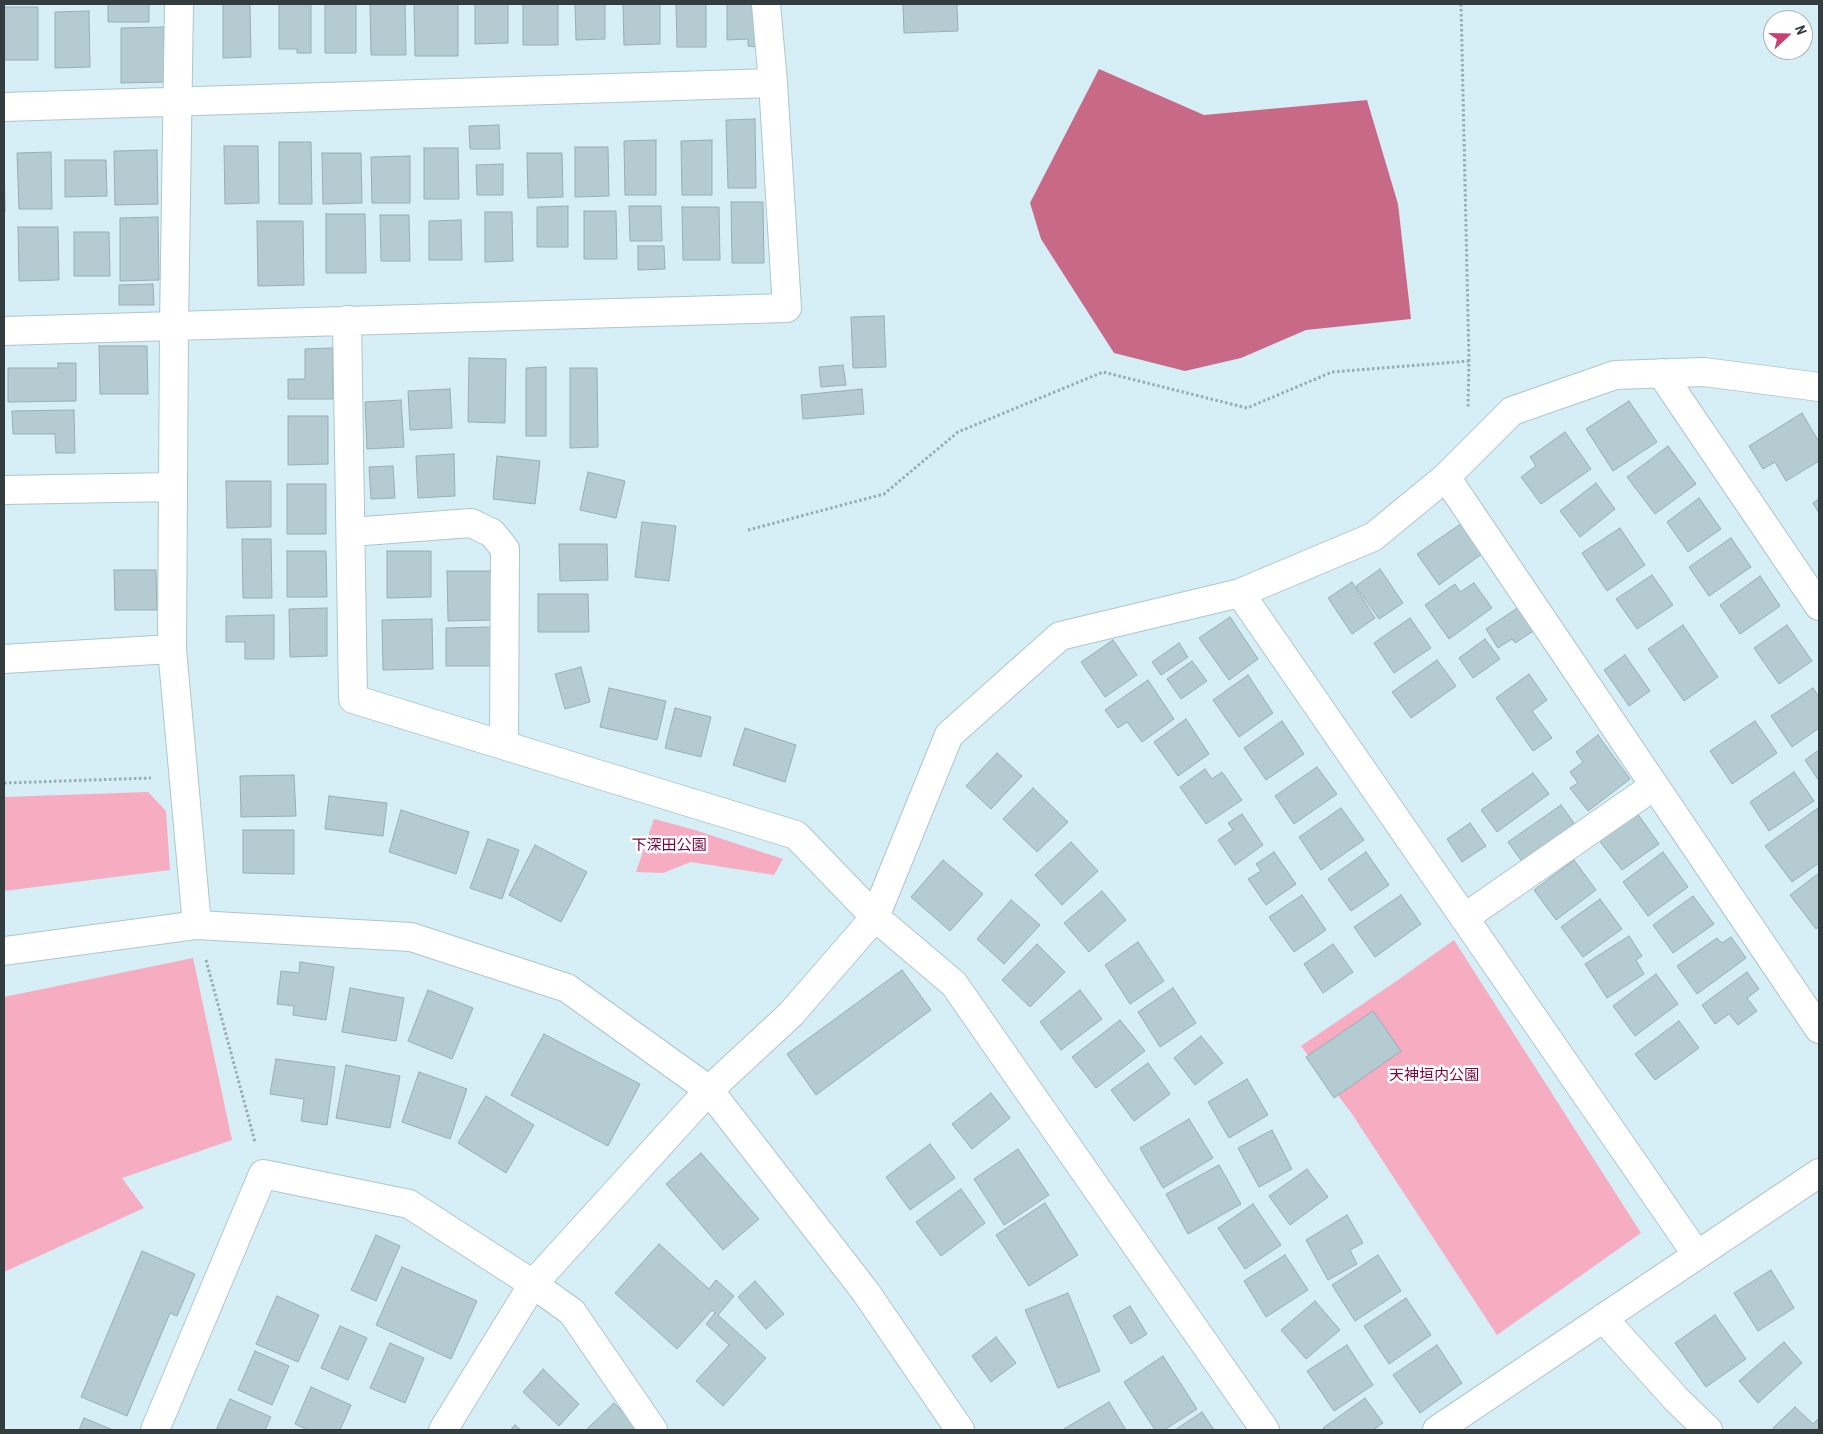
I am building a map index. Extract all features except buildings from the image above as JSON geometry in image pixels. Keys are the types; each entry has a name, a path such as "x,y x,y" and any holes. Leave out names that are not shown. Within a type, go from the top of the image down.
{"street":[{"path":"179,4 174,325 172,649 197,925"},
{"path":"4,331 787,308 773,83 766,4"},
{"path":"4,107 773,83"},
{"path":"347,320 354,699 796,835 875,917 954,984 1265,1430"},
{"path":"443,1430 533,1284 709,1090 790,1014 875,917 949,735 1060,636 1240,593 1372,537 1446,477 1512,410 1615,375 1704,372 1819,387"},
{"path":"1661,373 1819,606"},
{"path":"1446,477 1819,1029"},
{"path":"4,490 173,487"},
{"path":"351,532 471,523 492,533 504,549 504,745"},
{"path":"1240,593 1697,1255"},
{"path":"4,659 172,649"},
{"path":"1464,918 1654,786"},
{"path":"4,951 197,925 411,937 567,988 709,1090 865,1291 960,1430"},
{"path":"1437,1430 1819,1173"},
{"path":"155,1430 263,1174 409,1204 533,1284 572,1312 654,1430"},
{"path":"1603,1318 1677,1400 1708,1430"}],"path":[{"path":"1461,4 1469,360 1468,455"},
{"path":"748,530 884,494 958,432 1103,372 1247,408 1332,372 1469,360"},
{"path":"4,783 184,777"},
{"path":"197,925 263,1174"}],"green space":[{"path":"148,792 166,811 170,870 4,891 4,797"},
{"name":"下深田公園","path":"654,819 695,830 783,859 774,875 691,862 663,873 636,872"},
{"name":"天神垣内公園","path":"1454,940 1641,1233 1497,1335 1352,1114 1301,1046"},
{"path":"193,958 232,1140 122,1178 144,1208 4,1272 4,997"}],"shaded area":[{"path":"1099,69 1204,115 1367,100 1398,204 1411,319 1306,330 1241,358 1185,371 1114,353 1041,239 1030,203"}]}
